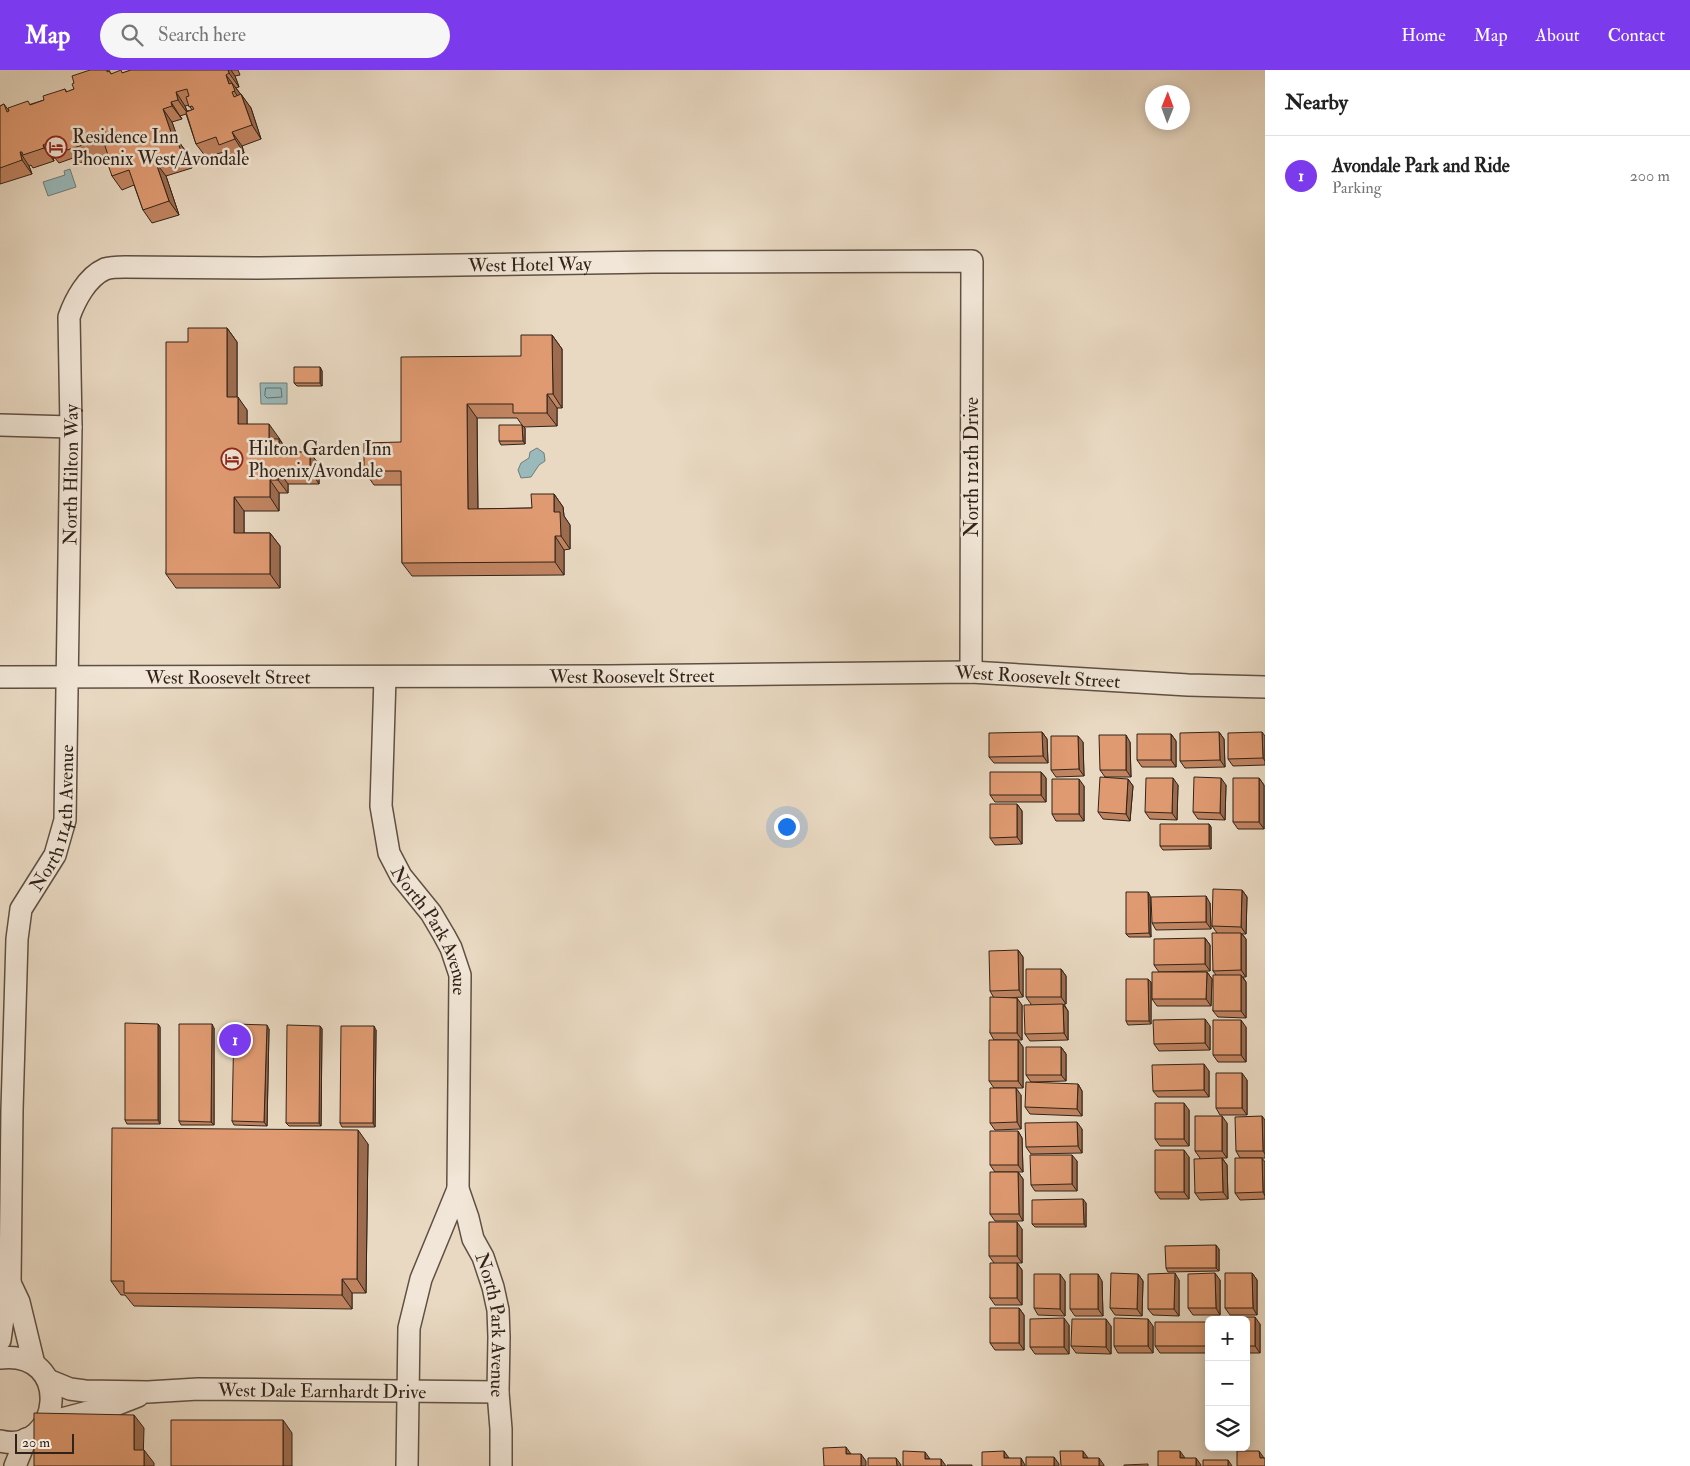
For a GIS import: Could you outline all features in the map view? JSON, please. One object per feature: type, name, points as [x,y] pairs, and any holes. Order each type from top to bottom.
[{"type":"street","name":"West Hotel Way","points":[[91,280],[105,269],[125,267],[260,268],[653,262],[972,261]]},
{"type":"street","name":"North 112th Drive","points":[[970,672],[972,261]]},
{"type":"street","name":"North Hilton Way","points":[[67,677],[71,427],[69,317],[75,301],[91,280]]},
{"type":"street","points":[[0,425],[71,427]]},
{"type":"street","name":"West Roosevelt Street","points":[[0,677],[385,677],[970,672],[1188,686],[1265,686]]},
{"type":"street","name":"North 114th Avenue","points":[[10,1283],[12,1110],[17,939],[21,909],[54,855],[65,820],[67,677]]},
{"type":"street","name":"North Park Avenue","points":[[385,677],[381,806],[388,846],[401,876],[431,912],[444,935],[460,975],[458,1189],[473,1239],[484,1257],[498,1310],[498,1392],[501,1466]]},
{"type":"street","name":"North Park Avenue","points":[[407,1466],[409,1328],[421,1279],[458,1189]]},
{"type":"street","points":[[0,1340],[10,1283]]},
{"type":"street","points":[[10,1283],[41,1372],[52,1394],[51,1409],[45,1423]]},
{"type":"street","name":"West Dale Earnhardt Drive","points":[[0,1358],[24,1359],[41,1372],[70,1389],[85,1391],[148,1392],[198,1389],[498,1392]]},
{"type":"street","name":"West Dale Earnhardt Drive","points":[[26,1439],[37,1432],[45,1423],[114,1405],[148,1392]]},
{"type":"street","points":[[0,1441],[15,1442],[26,1439]]},
{"type":"street","points":[[15,1466],[26,1439]]},
{"type":"water","points":[[70,169],[76,187],[48,196],[43,182],[65,175],[64,171]]},
{"type":"water","points":[[260,383],[287,383],[287,404],[261,404]]},
{"type":"water","points":[[537,448],[544,453],[545,461],[539,465],[531,477],[521,478],[518,470],[521,463],[529,458],[530,452]]},
{"type":"building","name":"Residence Inn Phoenix West/Avondale","points":[[90,70],[107,70],[111,74],[121,70],[122,73],[131,70],[228,70],[229,73],[226,75],[229,84],[232,83],[235,91],[232,92],[234,97],[241,94],[252,125],[232,132],[235,139],[219,145],[216,137],[196,144],[186,112],[194,109],[192,106],[189,107],[186,97],[189,96],[187,89],[176,92],[178,100],[171,102],[172,106],[163,109],[174,141],[177,140],[182,154],[156,163],[169,201],[143,210],[129,170],[112,176],[107,162],[110,161],[104,143],[109,141],[106,132],[100,135],[101,139],[67,150],[65,144],[49,149],[47,143],[43,145],[44,148],[23,155],[20,152],[22,160],[0,168],[0,106],[4,104],[7,112],[9,111],[8,108],[28,101],[30,105],[44,100],[43,96],[65,89],[66,92],[74,89],[72,76]]},
{"type":"building","name":"Hilton Garden Inn Phoenix/Avondale","points":[[188,328],[227,328],[227,397],[238,397],[238,424],[269,424],[269,439],[279,439],[279,452],[310,452],[310,470],[278,470],[278,480],[270,480],[270,497],[234,497],[234,533],[270,533],[270,574],[166,574],[166,342],[188,342]]},
{"type":"building","points":[[521,335],[552,335],[553,394],[547,394],[547,413],[513,413],[513,404],[467,404],[468,509],[532,508],[531,494],[554,494],[554,512],[560,512],[561,536],[555,536],[555,562],[402,563],[401,471],[364,471],[364,443],[401,442],[401,357],[521,356]]},
{"type":"building","points":[[294,367],[320,367],[320,383],[294,383]]},
{"type":"building","points":[[499,425],[522,425],[523,441],[499,441]]},
{"type":"building","points":[[1042,732],[1043,756],[989,757],[989,733]]},
{"type":"building","points":[[1219,732],[1220,760],[1180,761],[1180,733]]},
{"type":"building","points":[[1262,732],[1263,758],[1228,759],[1228,733]]},
{"type":"building","points":[[1137,734],[1171,734],[1171,760],[1137,760]]},
{"type":"building","points":[[1099,735],[1126,735],[1126,770],[1100,770]]},
{"type":"building","points":[[1051,736],[1078,736],[1079,769],[1051,770]]},
{"type":"building","points":[[990,772],[1041,772],[1041,795],[990,795]]},
{"type":"building","points":[[1100,777],[1128,779],[1126,814],[1098,812]]},
{"type":"building","points":[[1194,777],[1221,778],[1220,813],[1193,812]]},
{"type":"building","points":[[1146,778],[1173,778],[1172,813],[1145,812]]},
{"type":"building","points":[[1233,778],[1259,778],[1259,822],[1233,822]]},
{"type":"building","points":[[1052,779],[1079,779],[1079,814],[1052,814]]},
{"type":"building","points":[[990,804],[1017,804],[1017,837],[990,838]]},
{"type":"building","points":[[1160,824],[1209,824],[1209,846],[1160,846]]},
{"type":"building","points":[[1213,889],[1242,890],[1241,927],[1212,926]]},
{"type":"building","points":[[1126,892],[1148,892],[1149,933],[1126,934]]},
{"type":"building","points":[[1206,896],[1206,922],[1152,923],[1151,897]]},
{"type":"building","points":[[1212,933],[1241,933],[1241,970],[1213,971]]},
{"type":"building","points":[[1205,938],[1205,964],[1154,965],[1154,939]]},
{"type":"building","points":[[1018,950],[1019,990],[990,991],[989,951]]},
{"type":"building","points":[[1026,969],[1061,969],[1061,997],[1026,997]]},
{"type":"building","points":[[1152,972],[1207,972],[1206,999],[1152,999]]},
{"type":"building","points":[[1213,975],[1241,975],[1241,1011],[1213,1011]]},
{"type":"building","points":[[1126,979],[1148,979],[1149,1021],[1126,1021]]},
{"type":"building","points":[[990,997],[1017,998],[1017,1033],[990,1033]]},
{"type":"building","points":[[1063,1004],[1064,1033],[1025,1034],[1024,1005]]},
{"type":"building","points":[[1205,1019],[1205,1043],[1154,1044],[1153,1020]]},
{"type":"building","points":[[1213,1020],[1241,1020],[1241,1055],[1213,1055]]},
{"type":"building","points":[[125,1023],[158,1024],[158,1120],[125,1120]]},
{"type":"building","points":[[179,1024],[212,1024],[211,1122],[179,1121]]},
{"type":"building","points":[[234,1024],[267,1025],[264,1122],[232,1121]]},
{"type":"building","points":[[287,1025],[320,1026],[319,1123],[286,1123]]},
{"type":"building","points":[[341,1026],[374,1026],[373,1123],[340,1123]]},
{"type":"building","points":[[989,1040],[1018,1040],[1018,1081],[989,1081]]},
{"type":"building","points":[[1026,1047],[1061,1047],[1061,1075],[1026,1075]]},
{"type":"building","points":[[1204,1064],[1204,1090],[1153,1091],[1152,1065]]},
{"type":"building","points":[[1216,1073],[1242,1073],[1242,1108],[1216,1108]]},
{"type":"building","points":[[1026,1082],[1078,1084],[1077,1109],[1025,1107]]},
{"type":"building","points":[[990,1088],[1016,1088],[1017,1122],[990,1123]]},
{"type":"building","points":[[1155,1103],[1184,1103],[1184,1139],[1155,1139]]},
{"type":"building","points":[[1195,1116],[1222,1116],[1222,1151],[1195,1151]]},
{"type":"building","points":[[1262,1116],[1263,1151],[1236,1151],[1235,1117]]},
{"type":"building","points":[[1077,1122],[1078,1146],[1026,1147],[1025,1123]]},
{"type":"building","points":[[112,1128],[358,1130],[357,1279],[342,1279],[342,1295],[124,1293],[124,1281],[111,1281]]},
{"type":"building","points":[[990,1131],[1018,1131],[1018,1165],[990,1165]]},
{"type":"building","points":[[1155,1150],[1184,1150],[1184,1192],[1155,1192]]},
{"type":"building","points":[[1030,1155],[1072,1155],[1072,1184],[1031,1185]]},
{"type":"building","points":[[1222,1158],[1223,1192],[1195,1193],[1194,1159]]},
{"type":"building","points":[[1235,1158],[1262,1158],[1263,1192],[1235,1193]]},
{"type":"building","points":[[990,1172],[1018,1172],[1019,1214],[990,1214]]},
{"type":"building","points":[[1083,1199],[1084,1224],[1032,1224],[1032,1200]]},
{"type":"building","points":[[989,1222],[1017,1222],[1017,1256],[989,1256]]},
{"type":"building","points":[[1216,1245],[1216,1268],[1166,1268],[1165,1246]]},
{"type":"building","points":[[990,1263],[1017,1263],[1017,1298],[990,1298]]},
{"type":"building","points":[[1111,1273],[1138,1274],[1137,1309],[1110,1308]]},
{"type":"building","points":[[1175,1273],[1174,1309],[1148,1309],[1148,1274]]},
{"type":"building","points":[[1215,1273],[1216,1308],[1188,1308],[1188,1274]]},
{"type":"building","points":[[1225,1273],[1252,1273],[1253,1308],[1225,1308]]},
{"type":"building","points":[[1034,1274],[1060,1274],[1060,1309],[1034,1308]]},
{"type":"building","points":[[1070,1274],[1098,1274],[1098,1309],[1070,1309]]},
{"type":"building","points":[[990,1308],[1019,1308],[1019,1343],[990,1343]]},
{"type":"building","points":[[1250,1317],[1255,1317],[1255,1346],[1250,1346]]},
{"type":"building","points":[[1064,1318],[1064,1347],[1030,1347],[1030,1319]]},
{"type":"building","points":[[1114,1318],[1148,1319],[1148,1346],[1114,1346]]},
{"type":"building","points":[[1072,1319],[1106,1319],[1106,1347],[1071,1346]]},
{"type":"building","points":[[1155,1322],[1205,1322],[1205,1346],[1155,1346]]},
{"type":"building","points":[[34,1413],[134,1415],[134,1450],[144,1450],[144,1466],[34,1466]]},
{"type":"building","points":[[171,1420],[283,1420],[283,1466],[171,1466]]},
{"type":"building","points":[[846,1447],[846,1454],[861,1454],[861,1466],[824,1466],[823,1448]]},
{"type":"building","points":[[903,1451],[925,1452],[925,1459],[941,1459],[941,1466],[903,1466]]},
{"type":"building","points":[[1004,1451],[1004,1458],[1021,1458],[1021,1466],[982,1466],[982,1452]]},
{"type":"building","points":[[1060,1451],[1083,1451],[1083,1458],[1099,1458],[1099,1466],[1061,1466]]},
{"type":"building","points":[[1158,1451],[1180,1451],[1180,1458],[1196,1458],[1196,1466],[1158,1466]]},
{"type":"building","points":[[1237,1451],[1259,1451],[1260,1458],[1265,1458],[1265,1466],[1237,1466]]},
{"type":"building","points":[[1026,1457],[1054,1457],[1054,1466],[1026,1466]]},
{"type":"building","points":[[868,1458],[896,1458],[897,1466],[868,1466]]},
{"type":"building","points":[[1203,1460],[1228,1460],[1228,1466],[1203,1466]]},
{"type":"building","points":[[1148,1464],[1148,1466],[1124,1466],[1124,1465]]},
{"type":"building","points":[[972,1465],[972,1466],[947,1466]]},
{"type":"place","name":"Residence Inn Phoenix West/Avondale","points":[[56,147]]},
{"type":"place","name":"Hilton Garden Inn Phoenix/Avondale","points":[[232,459]]},
{"type":"place","name":"Avondale Park and Ride","points":[[235,1040]]}]
